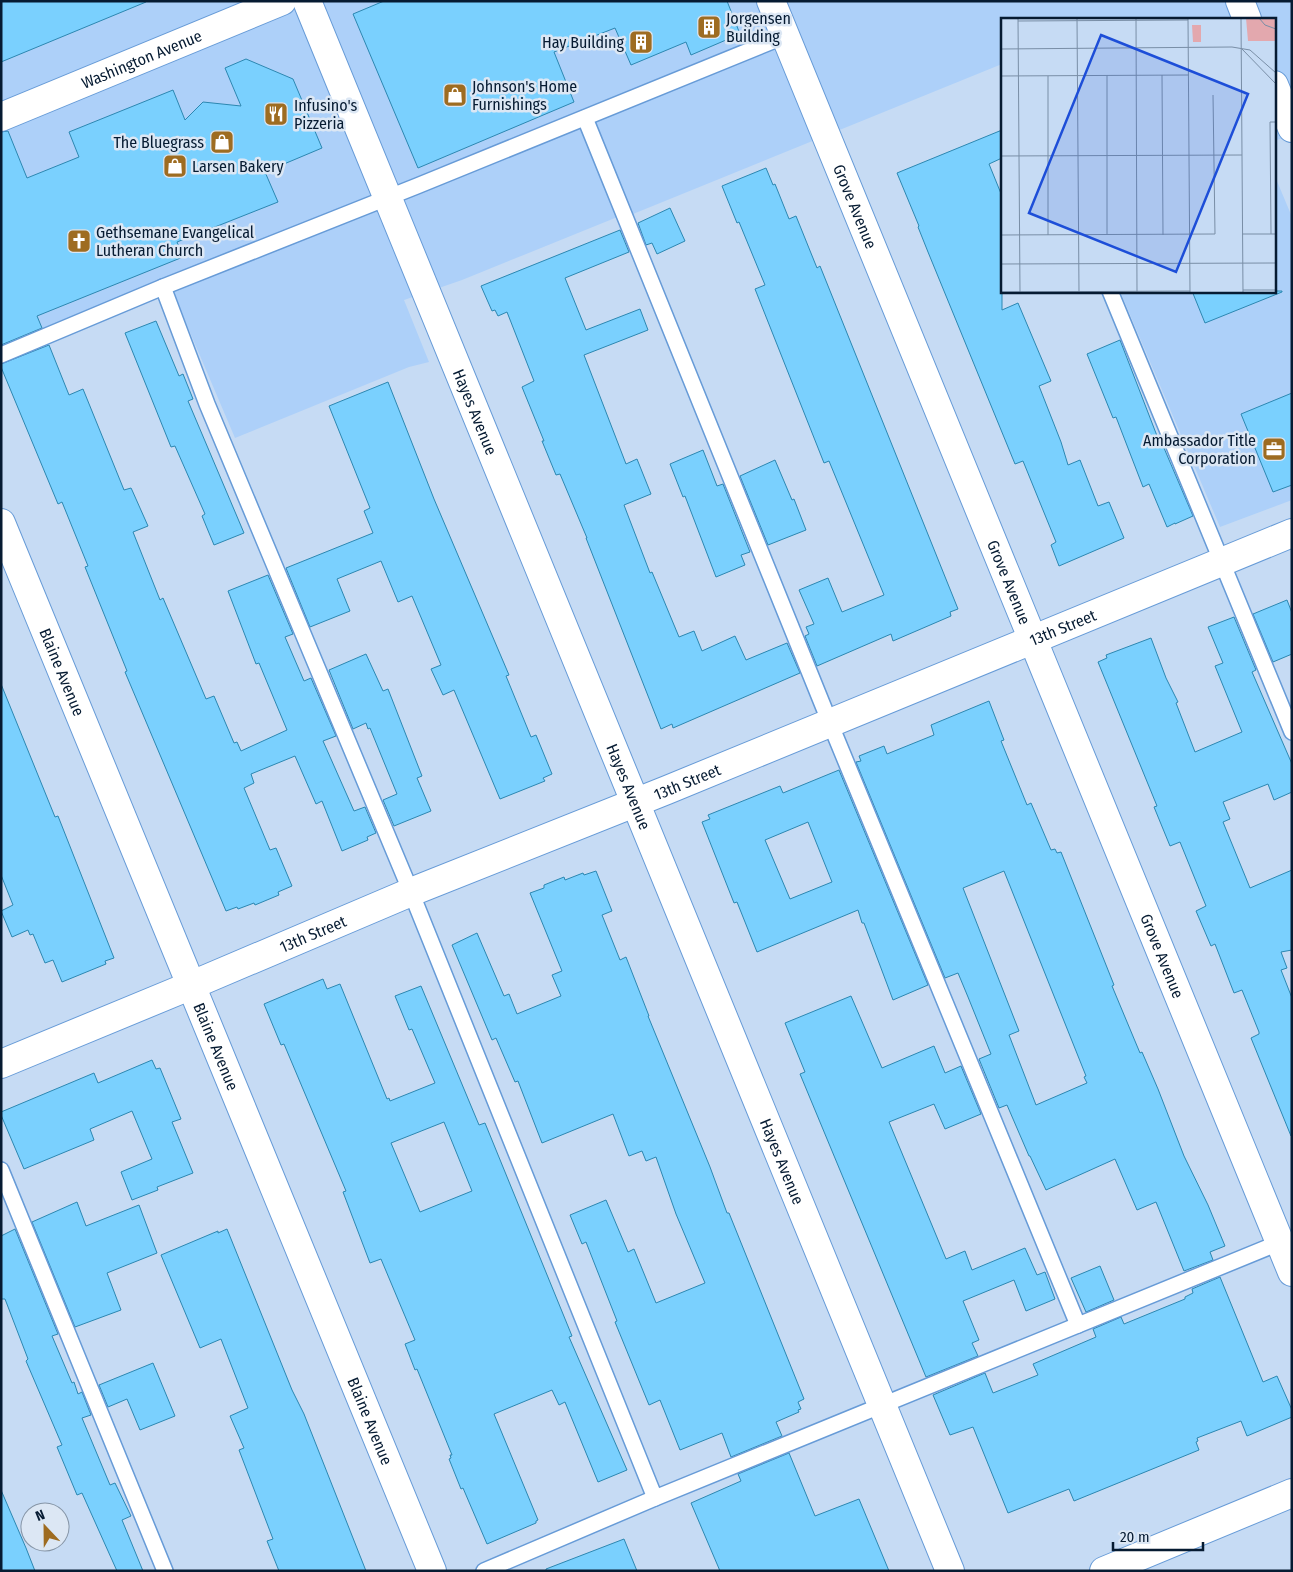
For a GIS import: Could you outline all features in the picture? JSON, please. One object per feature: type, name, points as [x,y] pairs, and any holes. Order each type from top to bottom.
[{"type":"street","name":"Washington Avenue","points":[[1,117],[282,1]]},
{"type":"street","name":"Hayes Avenue","points":[[307,1],[950,1571]]},
{"type":"street","name":"Grove Avenue","points":[[771,1],[1033,639],[1286,1240],[1292,1272]]},
{"type":"street","points":[[1240,1],[1247,18]]},
{"type":"street","points":[[1276,90],[1292,128]]},
{"type":"street","name":"Blaine Avenue","points":[[1,523],[432,1571]]},
{"type":"street","name":"13th Street","points":[[1,1064],[411,892],[635,803],[1292,533]]},
{"type":"street","points":[[1104,1571],[1292,1493]]},
{"type":"lane","points":[[1,355],[163,287],[785,36]]},
{"type":"lane","points":[[585,118],[830,723],[1078,1325]]},
{"type":"lane","points":[[163,287],[208,404],[411,892],[655,1498]]},
{"type":"lane","points":[[1110,292],[1292,732]]},
{"type":"lane","points":[[1,1170],[165,1571]]},
{"type":"lane","points":[[484,1571],[655,1498],[1286,1240]]},
{"type":"shaded area","points":[[1,1],[1292,1],[1292,135],[1276,140],[1276,18],[1001,18],[1001,64],[633,214],[615,218],[462,280],[404,300],[429,362],[409,367],[235,438],[172,290],[1,360]]},
{"type":"shaded area","points":[[1276,179],[1292,217],[1292,500],[1220,527],[1120,292],[1276,292]]},
{"type":"building","points":[[1,1],[146,1],[146,2],[1,62]]},
{"type":"building","points":[[384,1],[727,1],[740,34],[691,55],[686,42],[631,65],[615,28],[554,52],[574,102],[418,168],[353,14]]},
{"type":"building","points":[[246,59],[293,79],[322,148],[265,172],[278,202],[177,242],[183,257],[37,316],[42,328],[1,345],[1,132],[8,131],[27,178],[79,157],[69,132],[173,90],[185,120],[203,102],[241,106],[225,68]]},
{"type":"building","points":[[1001,130],[1001,158],[989,164],[1001,194],[1002,310],[1018,303],[1051,381],[1039,386],[1068,465],[1080,460],[1098,506],[1109,502],[1124,538],[1059,566],[1051,545],[1056,542],[1023,461],[1015,464],[897,173]]},
{"type":"building","points":[[766,168],[773,185],[775,184],[789,219],[796,216],[817,268],[820,266],[958,609],[950,612],[951,616],[893,641],[891,634],[817,666],[805,636],[809,634],[806,627],[814,624],[799,590],[828,578],[842,612],[884,595],[829,461],[824,463],[755,289],[765,285],[722,186]]},
{"type":"building","points":[[670,208],[685,241],[657,254],[652,243],[646,245],[638,223]]},
{"type":"building","points":[[620,230],[629,252],[565,278],[586,330],[640,309],[648,330],[584,355],[626,464],[637,459],[651,494],[624,505],[650,573],[652,572],[679,637],[694,631],[702,651],[735,636],[746,660],[787,643],[800,673],[673,728],[672,724],[661,729],[587,538],[560,474],[556,475],[542,441],[544,441],[522,387],[534,381],[507,312],[498,316],[495,310],[492,311],[481,286]]},
{"type":"building","points":[[1282,291],[1282,292],[1205,323],[1192,292]]},
{"type":"building","points":[[156,321],[179,376],[183,374],[193,399],[188,401],[244,533],[214,545],[202,516],[205,514],[175,446],[171,447],[125,333]]},
{"type":"building","points":[[1120,340],[1159,441],[1161,441],[1193,516],[1167,527],[1149,484],[1143,487],[1116,417],[1113,418],[1087,354]]},
{"type":"building","points":[[49,345],[69,395],[83,389],[124,490],[131,488],[132,490],[148,526],[133,532],[160,600],[163,598],[206,699],[214,696],[234,743],[237,742],[241,751],[287,730],[259,663],[256,664],[228,591],[268,575],[293,634],[285,637],[304,681],[311,678],[336,736],[323,741],[354,811],[365,807],[376,833],[367,837],[368,840],[342,851],[322,801],[316,804],[295,756],[251,774],[254,783],[244,788],[270,850],[276,848],[292,886],[278,892],[279,895],[255,905],[254,903],[226,911],[125,672],[127,671],[85,567],[88,566],[62,502],[58,504],[1,367],[1,364]]},
{"type":"building","points":[[388,382],[434,499],[509,675],[506,676],[531,737],[536,735],[552,774],[543,778],[545,781],[500,799],[454,690],[443,695],[431,669],[441,665],[412,596],[398,602],[381,561],[337,579],[350,611],[310,627],[286,568],[373,533],[364,511],[370,508],[329,406]]},
{"type":"building","name":"Ambassador Title Corporation","points":[[1292,393],[1292,485],[1273,492],[1241,414]]},
{"type":"building","points":[[703,450],[717,486],[723,484],[750,552],[741,555],[745,565],[716,577],[685,496],[683,497],[670,464]]},
{"type":"building","points":[[775,460],[792,500],[794,499],[806,530],[768,545],[740,476]]},
{"type":"building","points":[[1287,600],[1292,613],[1292,654],[1273,662],[1253,614]]},
{"type":"building","points":[[1234,617],[1256,670],[1252,672],[1292,764],[1292,792],[1274,800],[1268,784],[1223,802],[1230,819],[1223,822],[1250,888],[1292,870],[1292,950],[1281,952],[1287,968],[1281,970],[1292,998],[1291,1136],[1251,1038],[1259,1034],[1259,1032],[1242,990],[1234,993],[1215,944],[1211,946],[1196,911],[1206,906],[1180,842],[1170,846],[1154,807],[1157,806],[1098,662],[1107,658],[1106,655],[1151,638],[1166,678],[1178,702],[1176,703],[1195,752],[1242,732],[1215,666],[1223,663],[1208,627]]},
{"type":"building","points":[[366,654],[383,691],[388,689],[422,776],[417,778],[431,811],[394,826],[383,800],[397,794],[370,728],[368,729],[366,723],[353,729],[329,670]]},
{"type":"building","points":[[1,684],[55,817],[58,816],[114,958],[105,961],[106,964],[62,982],[53,960],[45,963],[33,934],[30,935],[28,930],[12,937],[1,911],[13,905],[1,875]]},
{"type":"building","points":[[989,701],[1004,740],[1001,741],[1027,805],[1031,803],[1051,850],[1055,849],[1057,853],[1061,852],[1114,985],[1112,986],[1140,1053],[1142,1052],[1158,1089],[1184,1156],[1208,1205],[1225,1246],[1210,1252],[1213,1260],[1184,1271],[1156,1202],[1137,1210],[1115,1159],[1046,1190],[1007,1105],[999,1108],[979,1059],[991,1054],[968,997],[958,973],[945,978],[856,762],[861,761],[859,756],[884,746],[887,754],[934,735],[931,725]],"holes":[[[1004,871],[1086,1076],[1084,1077],[1087,1083],[1036,1105],[1009,1035],[1019,1031],[963,888]]]},
{"type":"building","points":[[839,770],[928,985],[893,1000],[858,910],[757,952],[737,902],[734,903],[702,822],[710,819],[708,815],[780,786],[783,793]],"holes":[[[808,822],[832,882],[790,899],[765,840]]]},
{"type":"building","points":[[596,871],[612,911],[602,915],[620,960],[626,957],[727,1213],[729,1213],[804,1399],[798,1402],[801,1409],[798,1410],[799,1412],[776,1422],[782,1436],[731,1457],[722,1433],[680,1450],[660,1400],[649,1405],[615,1322],[617,1321],[586,1242],[582,1244],[570,1215],[606,1200],[628,1252],[634,1249],[656,1303],[705,1283],[676,1214],[656,1157],[646,1161],[642,1151],[629,1156],[613,1114],[542,1143],[518,1081],[515,1082],[496,1038],[492,1040],[452,945],[477,933],[504,996],[509,994],[517,1014],[561,996],[552,975],[562,971],[530,893],[564,877],[565,880],[583,873],[584,875]]},
{"type":"building","points":[[323,979],[327,989],[340,984],[387,1099],[389,1098],[390,1101],[435,1083],[412,1029],[409,1030],[395,996],[421,986],[479,1125],[485,1123],[572,1336],[569,1337],[627,1470],[598,1482],[565,1402],[559,1405],[552,1390],[494,1414],[538,1520],[536,1523],[487,1544],[463,1488],[461,1489],[449,1459],[451,1458],[450,1455],[452,1455],[405,1344],[415,1340],[381,1259],[370,1263],[343,1192],[346,1191],[284,1044],[281,1045],[264,1004]],"holes":[[[444,1122],[472,1191],[420,1212],[391,1143]]]},
{"type":"building","points":[[851,996],[882,1068],[934,1046],[945,1073],[961,1066],[981,1114],[945,1129],[934,1104],[889,1122],[946,1259],[965,1251],[972,1270],[1025,1248],[1037,1275],[1045,1272],[1055,1299],[1026,1311],[1014,1280],[963,1301],[979,1340],[972,1343],[978,1356],[926,1377],[800,1074],[805,1072],[785,1023]]},
{"type":"building","points":[[152,1060],[156,1069],[160,1068],[181,1119],[172,1122],[193,1173],[157,1187],[158,1190],[132,1200],[121,1172],[152,1159],[132,1111],[90,1129],[94,1140],[24,1169],[1,1112],[94,1073],[98,1083]]},
{"type":"building","points":[[77,1202],[86,1226],[139,1205],[157,1253],[107,1273],[121,1310],[75,1327],[32,1222]]},
{"type":"building","points":[[15,1229],[58,1334],[52,1336],[72,1383],[74,1382],[78,1394],[82,1392],[91,1415],[82,1418],[110,1485],[115,1483],[131,1516],[122,1520],[143,1571],[117,1571],[82,1493],[77,1495],[57,1447],[62,1445],[26,1361],[28,1359],[5,1299],[1,1299],[1,1236]]},
{"type":"building","points":[[227,1229],[292,1390],[304,1414],[366,1571],[279,1571],[267,1541],[273,1539],[239,1450],[244,1448],[230,1416],[248,1408],[221,1339],[200,1348],[161,1255]]},
{"type":"building","points":[[1100,1266],[1114,1300],[1086,1312],[1071,1278]]},
{"type":"building","points":[[1220,1277],[1263,1382],[1277,1376],[1292,1410],[1292,1417],[1247,1436],[1241,1421],[1197,1438],[1198,1441],[1196,1442],[1199,1450],[1074,1501],[1069,1489],[1008,1513],[973,1427],[950,1435],[933,1395],[985,1373],[993,1393],[1038,1375],[1033,1364],[1096,1337],[1093,1329],[1121,1317],[1124,1324],[1185,1299],[1185,1297],[1193,1293],[1192,1289]]},
{"type":"building","points":[[153,1363],[175,1416],[140,1430],[127,1399],[108,1407],[99,1385]]},
{"type":"building","points":[[789,1453],[815,1516],[859,1499],[889,1571],[720,1571],[691,1503],[741,1481],[738,1474]]},
{"type":"building","points":[[1,1490],[20,1534],[20,1552],[28,1552],[35,1571],[1,1571]]},
{"type":"building","points":[[624,1539],[637,1571],[546,1571],[546,1569]]},
{"type":"place","name":"Jorgensen Building","points":[[709,27]]},
{"type":"place","name":"Hay Building","points":[[641,42]]},
{"type":"place","name":"Johnson's Home Furnishings","points":[[455,95]]},
{"type":"place","name":"Infusino's Pizzeria","points":[[276,114]]},
{"type":"place","name":"The Bluegrass","points":[[222,142]]},
{"type":"place","name":"Larsen Bakery","points":[[175,166]]},
{"type":"place","name":"Gethsemane Evangelical Lutheran Church","points":[[79,241]]},
{"type":"place","name":"Ambassador Title Corporation","points":[[1274,449]]}]
